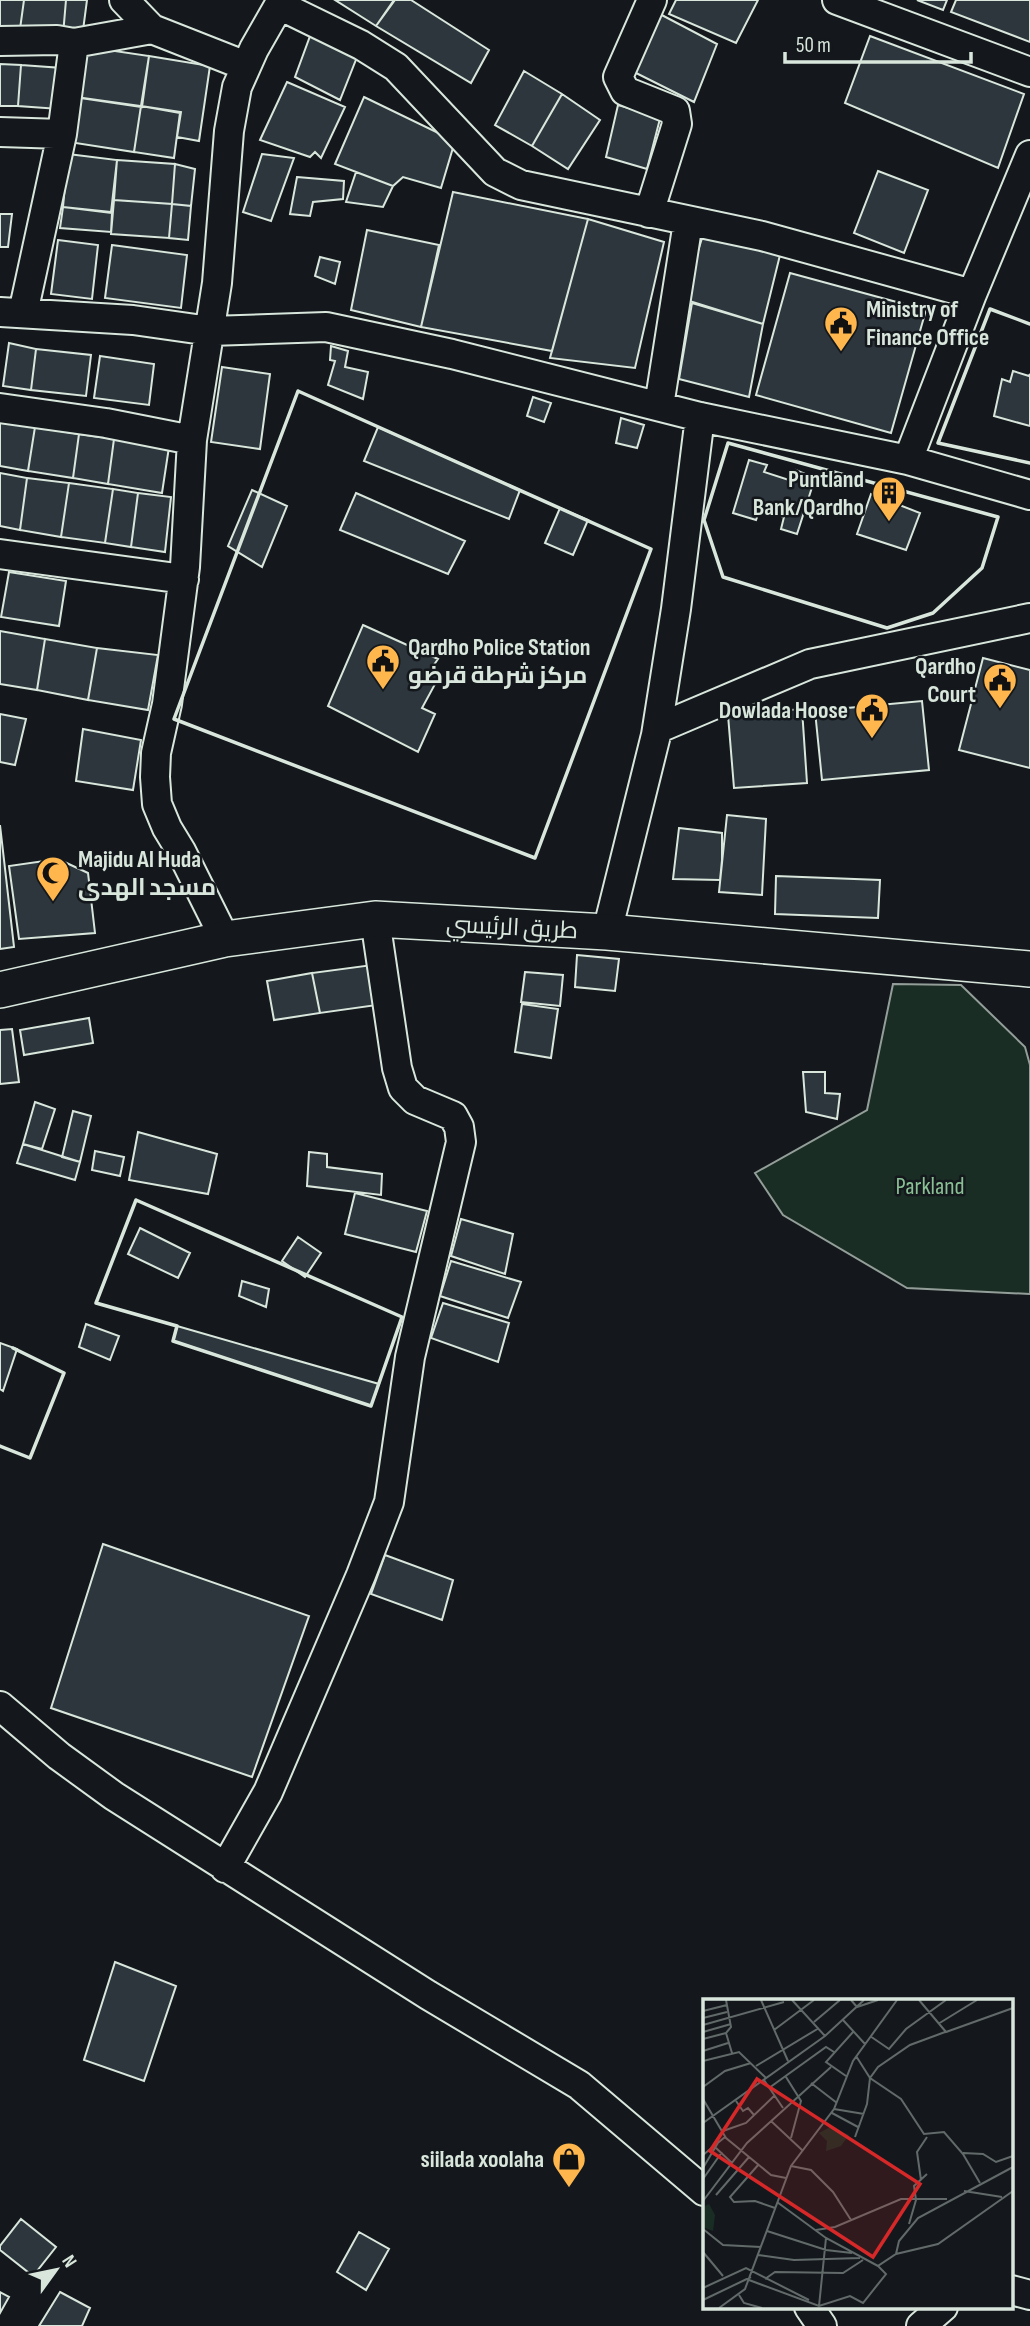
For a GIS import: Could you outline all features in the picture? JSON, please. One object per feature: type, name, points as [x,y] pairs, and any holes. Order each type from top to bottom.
[{"type":"main road","name":"طريق الرئيسي","points":[[0,990],[225,939],[375,919],[607,932],[1030,969]]},
{"type":"street","points":[[124,0],[152,29],[246,66]]},
{"type":"street","points":[[649,213],[677,124],[675,111],[625,91],[618,77],[652,0]]},
{"type":"street","points":[[837,0],[1030,72]]},
{"type":"street","points":[[225,939],[157,804],[156,753],[167,704],[184,579],[192,440],[217,283],[229,131],[237,87],[280,3],[361,44],[396,67],[495,172],[521,185],[762,236],[972,294]]},
{"type":"street","points":[[0,41],[57,40],[74,43],[152,29]]},
{"type":"street","points":[[74,43],[62,134],[11,312],[133,320],[209,331],[326,327],[452,354],[701,416],[908,460],[1030,495]]},
{"type":"street","points":[[0,132],[62,134]]},
{"type":"street","points":[[908,460],[972,294],[1023,191],[1030,155]]},
{"type":"street","points":[[659,406],[688,222]]},
{"type":"street","points":[[0,408],[106,423],[192,440]]},
{"type":"street","points":[[607,932],[656,736],[676,609],[701,416]]},
{"type":"street","points":[[0,554],[184,579]]},
{"type":"street","points":[[656,736],[659,728],[810,664],[1030,618]]},
{"type":"street","points":[[225,1868],[268,1792],[362,1575],[390,1502],[410,1357],[461,1142],[459,1127],[453,1116],[415,1100],[403,1088],[397,1068],[375,919]]},
{"type":"street","points":[[0,1706],[92,1780],[225,1868],[428,1995],[579,2085],[703,2189]]},
{"type":"street","points":[[1012,2290],[1030,2295]]},
{"type":"street","points":[[810,2308],[822,2326]]},
{"type":"street","points":[[921,2326],[942,2308]]},
{"type":"green space","name":"Parkland","points":[[893,984],[961,985],[1025,1047],[1030,1065],[1030,1294],[907,1288],[783,1215],[755,1173],[867,1110]]},
{"type":"building","points":[[0,0],[24,0],[20,29],[0,26]]},
{"type":"building","points":[[24,0],[66,0],[63,35],[20,29]]},
{"type":"building","points":[[66,0],[87,0],[82,38],[63,35]]},
{"type":"building","points":[[335,0],[394,0],[376,26]]},
{"type":"building","points":[[395,0],[411,0],[489,50],[471,83],[376,26]]},
{"type":"building","points":[[676,0],[758,0],[736,43],[669,14]]},
{"type":"building","points":[[917,0],[947,0],[943,10]]},
{"type":"building","points":[[956,0],[1030,0],[1030,42],[951,12]]},
{"type":"building","points":[[656,12],[717,44],[694,102],[630,70]]},
{"type":"building","points":[[313,28],[359,52],[340,100],[295,77]]},
{"type":"building","points":[[870,36],[1024,94],[998,168],[845,103]]},
{"type":"building","points":[[81,46],[149,56],[142,107],[73,97]]},
{"type":"building","points":[[149,56],[210,66],[199,141],[177,137],[181,112],[141,106]]},
{"type":"building","points":[[0,64],[21,65],[18,106],[0,106]]},
{"type":"building","points":[[21,65],[62,68],[59,109],[18,106]]},
{"type":"building","points":[[524,71],[562,94],[532,146],[495,125]]},
{"type":"building","points":[[287,82],[345,107],[321,158],[315,152],[310,157],[260,140]]},
{"type":"building","points":[[562,94],[600,120],[568,169],[532,146]]},
{"type":"building","points":[[76,97],[141,106],[134,152],[69,142]]},
{"type":"building","points":[[364,97],[455,141],[441,188],[403,177],[393,186],[335,164]]},
{"type":"building","points":[[618,105],[639,111],[662,111],[647,169],[606,157]]},
{"type":"building","points":[[141,106],[180,113],[174,158],[134,152]]},
{"type":"building","points":[[68,154],[117,160],[111,212],[63,207]]},
{"type":"building","points":[[262,154],[294,158],[271,221],[243,212]]},
{"type":"building","points":[[117,160],[175,164],[172,204],[114,200]]},
{"type":"building","points":[[175,164],[195,169],[191,206],[172,204]]},
{"type":"building","points":[[878,171],[928,190],[904,253],[854,233]]},
{"type":"building","points":[[356,172],[393,186],[383,207],[346,202]]},
{"type":"building","points":[[297,177],[344,181],[343,199],[313,202],[310,216],[290,214]]},
{"type":"building","points":[[453,192],[588,219],[552,351],[421,327]]},
{"type":"building","points":[[114,200],[172,204],[169,238],[111,234]]},
{"type":"building","points":[[172,204],[191,206],[188,240],[169,238]]},
{"type":"building","points":[[63,207],[112,213],[111,232],[60,228]]},
{"type":"building","points":[[0,214],[12,214],[8,247],[0,247]]},
{"type":"building","points":[[588,219],[664,242],[635,368],[550,358]]},
{"type":"building","points":[[367,230],[439,245],[421,327],[351,310]]},
{"type":"building","points":[[703,235],[781,251],[763,324],[683,299]]},
{"type":"building","points":[[58,240],[98,245],[92,299],[51,294]]},
{"type":"building","points":[[112,245],[187,255],[181,308],[105,298]]},
{"type":"building","points":[[320,257],[340,262],[335,284],[315,276]]},
{"type":"building","name":"Ministry of Finance Office","points":[[790,273],[926,310],[891,433],[756,395]]},
{"type":"building","points":[[692,303],[763,324],[749,397],[679,379]]},
{"type":"building","points":[[9,343],[36,349],[31,390],[3,386]]},
{"type":"building","points":[[331,346],[348,351],[345,367],[368,372],[363,399],[328,385],[335,361],[330,360]]},
{"type":"building","points":[[36,349],[91,355],[86,396],[31,390]]},
{"type":"building","points":[[100,356],[154,364],[149,405],[94,398]]},
{"type":"building","points":[[222,367],[270,374],[260,449],[211,442]]},
{"type":"building","points":[[1013,371],[1029,376],[1030,374],[1030,426],[994,416],[1002,379],[1010,382]]},
{"type":"building","points":[[533,397],[551,403],[544,422],[527,416]]},
{"type":"building","points":[[621,418],[644,425],[637,448],[616,443]]},
{"type":"building","points":[[0,420],[35,427],[28,471],[0,466]]},
{"type":"building","points":[[35,427],[79,434],[73,478],[28,471]]},
{"type":"building","points":[[378,427],[520,490],[509,519],[364,461]]},
{"type":"building","points":[[79,434],[114,439],[108,484],[73,478]]},
{"type":"building","points":[[114,439],[169,447],[162,493],[108,484]]},
{"type":"building","name":"Puntland Bank/Qardho","points":[[749,460],[767,465],[764,472],[792,481],[796,470],[815,478],[797,534],[781,529],[784,517],[760,509],[756,520],[733,513]]},
{"type":"building","points":[[0,473],[27,478],[20,530],[0,526]]},
{"type":"building","points":[[27,478],[69,483],[61,537],[20,530]]},
{"type":"building","points":[[69,483],[113,489],[105,543],[61,537]]},
{"type":"building","points":[[113,489],[138,493],[131,547],[105,543]]},
{"type":"building","points":[[252,490],[287,506],[262,567],[228,546]]},
{"type":"building","points":[[138,493],[171,497],[165,552],[131,547]]},
{"type":"building","points":[[356,493],[465,541],[448,574],[340,530]]},
{"type":"building","name":"Puntland Bank/Qardho","points":[[871,494],[920,513],[906,550],[857,534]]},
{"type":"building","points":[[560,508],[588,520],[573,555],[545,543]]},
{"type":"building","points":[[9,572],[66,581],[59,626],[1,617]]},
{"type":"building","name":"Qardho Police Station مركز شرطة قرضو","points":[[363,625],[438,659],[429,672],[440,675],[422,708],[435,714],[418,752],[328,706]]},
{"type":"building","points":[[0,631],[45,639],[37,690],[0,684]]},
{"type":"building","points":[[45,639],[97,648],[88,700],[37,690]]},
{"type":"building","points":[[97,648],[158,655],[148,710],[88,700]]},
{"type":"building","name":"Qardho Court","points":[[983,658],[1030,670],[1030,768],[959,750]]},
{"type":"building","name":"Dowlada Hoose","points":[[922,701],[929,770],[822,780],[815,711]]},
{"type":"building","points":[[802,709],[807,783],[734,788],[728,715]]},
{"type":"building","points":[[0,714],[26,719],[15,765],[0,762]]},
{"type":"building","points":[[83,729],[141,740],[133,790],[76,781]]},
{"type":"building","points":[[727,815],[766,819],[762,895],[719,892]]},
{"type":"building","points":[[0,825],[14,947],[0,949]]},
{"type":"building","points":[[679,828],[722,833],[720,880],[673,879]]},
{"type":"building","name":"Majidu Al Huda مسجد الهدى","points":[[58,859],[88,873],[95,933],[19,939],[9,866]]},
{"type":"building","points":[[776,876],[880,880],[878,918],[775,914]]},
{"type":"building","points":[[577,955],[619,959],[615,991],[575,987]]},
{"type":"building","points":[[372,965],[377,1005],[320,1013],[312,973]]},
{"type":"building","points":[[525,972],[563,975],[560,1006],[521,1002]]},
{"type":"building","points":[[312,973],[320,1013],[274,1020],[267,981]]},
{"type":"building","points":[[522,1004],[558,1009],[551,1058],[515,1052]]},
{"type":"building","points":[[89,1018],[93,1043],[24,1055],[20,1030]]},
{"type":"building","points":[[12,1029],[19,1082],[0,1084],[0,1030]]},
{"type":"building","points":[[803,1072],[825,1072],[825,1093],[840,1094],[837,1119],[806,1112]]},
{"type":"building","points":[[35,1102],[55,1109],[42,1149],[23,1144]]},
{"type":"building","points":[[73,1111],[91,1116],[80,1162],[62,1157]]},
{"type":"building","points":[[138,1132],[217,1154],[208,1194],[129,1180]]},
{"type":"building","points":[[23,1144],[80,1162],[75,1180],[17,1163]]},
{"type":"building","points":[[95,1151],[124,1157],[120,1176],[92,1170]]},
{"type":"building","points":[[309,1152],[327,1154],[327,1167],[382,1174],[381,1195],[307,1186]]},
{"type":"building","points":[[355,1193],[427,1211],[416,1252],[345,1234]]},
{"type":"building","points":[[461,1219],[513,1234],[505,1274],[451,1256]]},
{"type":"building","points":[[140,1228],[190,1253],[178,1278],[128,1254]]},
{"type":"building","points":[[298,1237],[321,1253],[305,1277],[282,1261]]},
{"type":"building","points":[[451,1261],[521,1282],[508,1318],[440,1296]]},
{"type":"building","points":[[242,1281],[269,1289],[266,1307],[239,1296]]},
{"type":"building","points":[[443,1303],[509,1323],[498,1362],[431,1338]]},
{"type":"building","points":[[86,1324],[119,1336],[110,1360],[79,1347]]},
{"type":"building","points":[[177,1326],[379,1384],[371,1406],[173,1341]]},
{"type":"building","points":[[0,1343],[17,1349],[3,1391],[0,1389]]},
{"type":"building","points":[[103,1544],[309,1616],[252,1777],[51,1708]]},
{"type":"building","points":[[385,1555],[453,1580],[442,1620],[371,1594]]},
{"type":"building","points":[[115,1962],[176,1986],[144,2081],[84,2060]]},
{"type":"building","points":[[21,2219],[56,2247],[33,2276],[0,2250],[0,2246]]},
{"type":"building","points":[[359,2232],[389,2249],[366,2290],[337,2272]]},
{"type":"building","points":[[0,2292],[9,2297],[0,2313]]},
{"type":"building","points":[[60,2292],[90,2308],[82,2326],[39,2326]]},
{"type":"wall","points":[[1030,324],[990,309],[938,443],[1030,463]]},
{"type":"wall","points":[[298,391],[651,549],[535,858],[174,719],[298,391]]},
{"type":"wall","points":[[728,443],[998,517],[982,568],[933,613],[887,628],[723,577],[704,520],[728,443]]},
{"type":"wall","points":[[136,1200],[402,1317],[371,1406],[173,1341],[177,1326],[96,1303],[136,1200]]},
{"type":"wall","points":[[0,1446],[30,1458],[64,1373],[13,1348]]},
{"type":"place","name":"Ministry of Finance Office","points":[[841,353]]},
{"type":"place","name":"Puntland Bank/Qardho","points":[[889,523]]},
{"type":"place","name":"Qardho Police Station مركز شرطة قرضو","points":[[383,691]]},
{"type":"place","name":"Qardho Court","points":[[1000,710]]},
{"type":"place","name":"Dowlada Hoose","points":[[872,740]]},
{"type":"place","name":"Majidu Al Huda مسجد الهدى","points":[[53,903]]},
{"type":"place","name":"siilada xoolaha","points":[[569,2189]]}]
